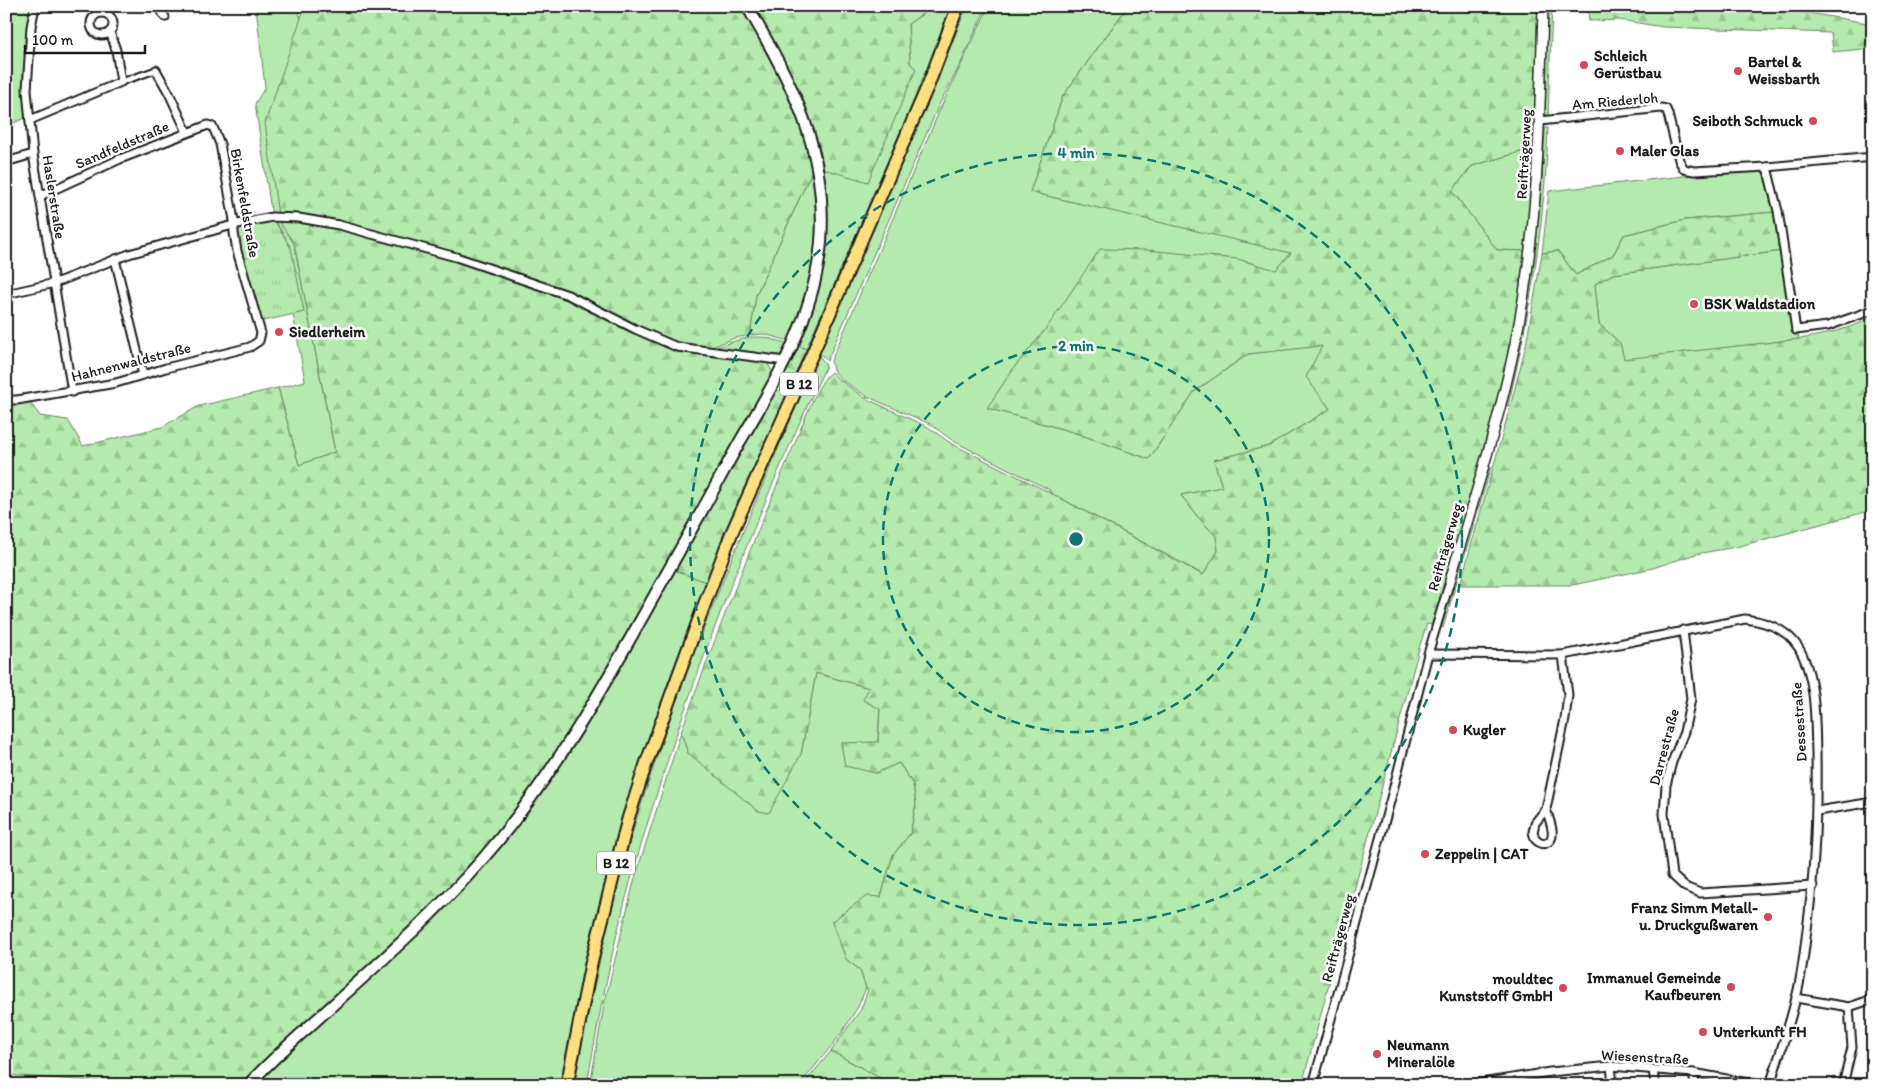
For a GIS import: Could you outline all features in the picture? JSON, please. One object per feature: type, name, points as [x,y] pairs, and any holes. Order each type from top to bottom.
[{"type":"highway","name":"B 12","points":[[567,1085],[591,964],[628,819],[646,764],[732,532],[814,350],[929,83],[958,6]]},
{"type":"main road","points":[[248,1085],[454,891],[524,810],[585,717],[761,408],[795,342],[816,276],[821,242],[820,187],[805,118],[789,81],[747,6]]},
{"type":"street","name":"Haslerstraße","points":[[35,6],[31,27],[27,90],[33,154],[72,392]]},
{"type":"street","points":[[158,6],[165,17]]},
{"type":"street","name":"Reifträgerweg","points":[[1313,1085],[1392,798],[1428,654],[1500,406],[1515,344],[1534,221],[1540,121],[1543,6]]},
{"type":"street","points":[[110,32],[116,50],[121,82]]},
{"type":"street","points":[[30,120],[121,82],[156,70],[187,132]]},
{"type":"street","name":"Am Riederloh","points":[[1540,121],[1666,109],[1679,160],[1684,169],[1694,171],[1873,158]]},
{"type":"street","name":"Birkenfeldstraße","points":[[187,132],[208,125],[213,127],[220,144],[234,220],[237,252],[261,333],[259,341]]},
{"type":"street","name":"Sandfeldstraße","points":[[40,196],[120,159],[187,132]]},
{"type":"street","points":[[6,162],[33,154]]},
{"type":"street","points":[[1767,167],[1778,211],[1796,330],[1828,326],[1873,310]]},
{"type":"street","points":[[6,294],[55,283],[115,259],[233,225],[272,217],[299,218],[347,227],[456,257],[568,296],[677,347],[785,361]]},
{"type":"street","points":[[115,259],[143,374]]},
{"type":"street","name":"Hahnenwaldstraße","points":[[6,400],[72,392],[116,383],[143,374],[250,347],[259,341]]},
{"type":"street","name":"Dessestraße","points":[[1428,654],[1563,655],[1745,619],[1774,625],[1789,637],[1802,654],[1811,678],[1815,729],[1817,811],[1813,886],[1796,998],[1770,1085]]},
{"type":"street","name":"Darrestraße","points":[[1683,630],[1691,699],[1684,732],[1668,777],[1664,814],[1672,875],[1684,887],[1700,893],[1813,886]]},
{"type":"street","points":[[1546,808],[1565,720],[1568,695],[1563,655]]},
{"type":"street","points":[[1817,811],[1873,802]]},
{"type":"street","points":[[1796,998],[1848,1006],[1873,999]]},
{"type":"street","points":[[1843,1085],[1852,1048],[1848,1006]]},
{"type":"street","points":[[1611,1066],[1613,1085]]},
{"type":"street","name":"Wiesenstraße","points":[[1469,1085],[1550,1072],[1611,1066],[1693,1073],[1760,1085]]},
{"type":"street","points":[[1653,1070],[1655,1085]]},
{"type":"street","points":[[1693,1073],[1695,1085]]},
{"type":"green space","points":[[6,6],[33,6],[28,117],[6,126]]},
{"type":"green space","points":[[302,6],[299,15],[301,16],[279,222],[294,243],[335,452],[299,465],[278,388],[305,381],[293,314],[303,312],[285,236],[272,217],[255,104],[265,87],[256,7]]},
{"type":"green space","points":[[305,6],[934,6],[908,24],[910,63],[916,69],[868,182],[814,166],[756,295],[750,335],[735,338],[707,349],[767,362],[774,374],[551,767],[476,862],[375,962],[243,1085],[110,1085],[104,1082],[6,1075],[6,538],[11,537],[13,531],[11,523],[6,521],[8,510],[6,505],[6,401],[29,401],[40,416],[68,420],[83,446],[162,427],[199,406],[278,388],[299,465],[335,452],[294,243],[279,222],[265,123]]},
{"type":"green space","points":[[934,6],[951,6],[923,80],[806,349],[799,346],[820,277],[822,168],[910,63],[908,24]]},
{"type":"green space","points":[[967,6],[987,6],[940,103],[827,361],[819,354]]},
{"type":"green space","points":[[989,6],[1128,6],[1063,96],[1030,192],[1291,252],[1276,271],[1237,259],[1046,329],[1013,369],[988,408],[1073,432],[1149,459],[1194,392],[1248,354],[1322,345],[1330,409],[1269,446],[1214,460],[1222,487],[1181,495],[1216,536],[1218,551],[1204,575],[1049,492],[1050,490],[953,441],[930,424],[866,396],[842,380],[833,370],[831,361],[942,105]]},
{"type":"green space","points":[[1128,6],[1538,6],[1534,148],[1472,166],[1452,191],[1497,250],[1527,251],[1511,345],[1485,451],[1454,556],[1433,625],[1427,624],[1420,645],[1302,1085],[893,1085],[831,1051],[861,1009],[868,989],[860,970],[846,959],[832,921],[867,896],[881,897],[893,855],[910,834],[916,804],[913,784],[899,763],[876,773],[845,766],[841,743],[878,742],[880,709],[863,700],[869,688],[816,673],[801,754],[769,813],[758,811],[688,753],[681,732],[749,552],[815,394],[831,372],[865,398],[928,427],[952,444],[1049,492],[1203,575],[1218,551],[1216,536],[1181,495],[1222,487],[1214,460],[1269,446],[1330,409],[1306,377],[1322,346],[1248,354],[1194,392],[1149,459],[1073,432],[987,408],[1013,369],[1046,329],[1100,249],[1147,250],[1237,259],[1276,270],[1291,253],[1030,192],[1063,96]]},
{"type":"green space","points":[[1548,6],[1552,6],[1548,117],[1545,117]]},
{"type":"green space","points":[[1588,6],[1803,6],[1803,12],[1873,24],[1873,48],[1833,52],[1831,33],[1663,27],[1619,20],[1589,21]]},
{"type":"green space","points":[[1545,128],[1548,128],[1540,233],[1530,302],[1508,406],[1505,405],[1532,267],[1540,199]]},
{"type":"green space","points":[[1534,148],[1527,251],[1497,250],[1452,191],[1472,166]]},
{"type":"green space","points":[[814,166],[818,220],[817,248],[809,292],[792,342],[764,334],[750,335],[756,295]]},
{"type":"green space","points":[[1765,170],[1775,212],[1685,220],[1624,235],[1613,255],[1576,275],[1558,251],[1542,253],[1549,191],[1693,175]]},
{"type":"green space","points":[[1775,212],[1782,251],[1613,274],[1595,284],[1599,324],[1620,343],[1624,359],[1799,339],[1846,328],[1873,317],[1873,510],[1736,547],[1696,554],[1653,568],[1573,585],[1460,585],[1526,345],[1542,253],[1558,251],[1576,275],[1613,255],[1624,235],[1685,220]]},
{"type":"green space","points":[[272,217],[291,248],[304,312],[258,322],[233,225]]},
{"type":"green space","name":"BSK Waldstadion","points":[[1782,251],[1799,339],[1624,360],[1620,343],[1599,324],[1595,284],[1613,274]]},
{"type":"green space","points":[[750,337],[764,337],[790,344],[784,355],[760,355],[714,348]]},
{"type":"green space","points":[[799,346],[806,349],[706,582],[674,570],[790,364]]},
{"type":"green space","points":[[818,356],[826,366],[797,428],[743,555],[694,683],[672,748],[624,905],[606,982],[587,1085],[573,1085],[617,886],[655,762],[721,586]]},
{"type":"green space","points":[[1488,466],[1491,467],[1443,628],[1441,627]]},
{"type":"green space","points":[[674,570],[706,582],[669,680],[623,817],[585,963],[561,1085],[253,1085],[526,813],[555,771]]},
{"type":"green space","points":[[816,673],[870,688],[880,709],[876,773],[899,763],[913,784],[916,804],[910,834],[893,855],[881,897],[832,921],[846,959],[860,970],[866,988],[858,1007],[841,1034],[800,1085],[590,1085],[604,1005],[634,881],[681,732],[688,753],[801,754]]},
{"type":"green space","points":[[831,1051],[893,1085],[803,1085]]},
{"type":"place","name":"Schleich Gerüstbau","points":[[1584,65]]},
{"type":"place","name":"Bartel & Weissbarth","points":[[1738,71]]},
{"type":"place","name":"Seiboth Schmuck","points":[[1813,121]]},
{"type":"place","name":"Maler Glas","points":[[1620,151]]},
{"type":"place","name":"BSK Waldstadion","points":[[1694,304]]},
{"type":"place","name":"Siedlerheim","points":[[279,332]]},
{"type":"place","name":"Kugler","points":[[1453,730]]},
{"type":"place","name":"Zeppelin | CAT","points":[[1425,854]]},
{"type":"place","name":"Franz Simm Metall- u. Druckgußwaren","points":[[1768,917]]},
{"type":"place","name":"Immanuel Gemeinde Kaufbeuren","points":[[1731,987]]},
{"type":"place","name":"mouldtec Kunststoff GmbH","points":[[1563,988]]},
{"type":"place","name":"Unterkunft FH","points":[[1703,1032]]},
{"type":"place","name":"Neumann Mineralöle","points":[[1377,1054]]}]
